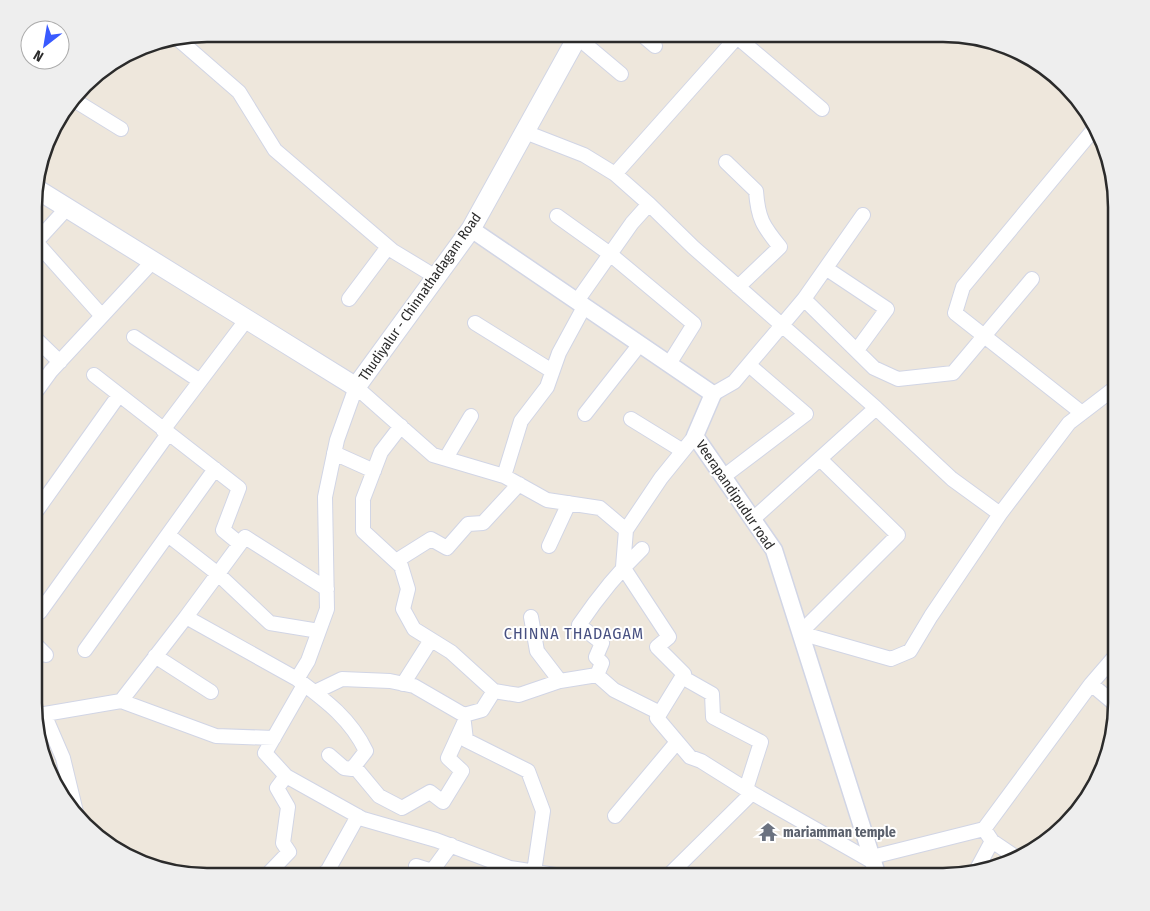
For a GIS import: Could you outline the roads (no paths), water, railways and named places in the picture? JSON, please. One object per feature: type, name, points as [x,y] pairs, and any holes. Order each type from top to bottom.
[{"type":"main road","name":"Thudiyalur - Chinnathadagam Road","points":[[43,193],[356,387],[471,229],[574,42]]},
{"type":"street","points":[[586,43],[621,74]]},
{"type":"street","points":[[651,43],[655,46]]},
{"type":"street","points":[[615,174],[729,43]]},
{"type":"street","points":[[743,43],[822,108]]},
{"type":"street","points":[[184,44],[239,92],[275,150],[388,247],[436,277]]},
{"type":"street","points":[[80,103],[121,129]]},
{"type":"street","points":[[525,132],[584,155],[615,174],[738,287],[876,408],[952,479],[1000,514]]},
{"type":"street","points":[[1082,413],[955,313],[963,287],[1090,134]]},
{"type":"street","points":[[726,162],[756,191],[758,213],[762,225],[780,247],[738,287]]},
{"type":"street","points":[[504,476],[520,421],[547,387],[580,304],[610,254],[632,223],[649,204]]},
{"type":"street","points":[[42,235],[67,208]]},
{"type":"street","points":[[471,229],[713,394],[734,382],[804,299],[827,269],[863,215]]},
{"type":"street","points":[[557,216],[610,254],[694,324],[669,364]]},
{"type":"street","points":[[349,299],[388,247]]},
{"type":"street","points":[[42,249],[102,316]]},
{"type":"street","points":[[42,384],[60,362],[153,261]]},
{"type":"street","points":[[827,269],[887,309],[857,350]]},
{"type":"street","points":[[804,299],[874,368],[898,379],[953,373],[1032,279]]},
{"type":"street","points":[[43,608],[200,381],[247,319]]},
{"type":"street","points":[[475,323],[552,371]]},
{"type":"street","points":[[134,337],[200,381]]},
{"type":"street","points":[[586,414],[640,344]]},
{"type":"street","points":[[42,345],[60,362]]},
{"type":"street","points":[[723,477],[806,414],[748,365]]},
{"type":"street","points":[[94,376],[239,488],[223,530],[240,544]]},
{"type":"street","points":[[498,868],[451,845],[358,816],[286,776],[265,753],[305,685],[308,660],[327,609],[325,497],[336,440],[356,387],[433,455],[504,476],[547,500],[600,508],[626,530]]},
{"type":"street","points":[[820,459],[898,535],[800,633],[891,659],[910,651],[930,616],[1000,514],[1069,422],[1108,393]]},
{"type":"street","name":"Veerapandipudur road","points":[[713,394],[695,436],[774,550],[875,866]]},
{"type":"street","points":[[43,502],[119,395]]},
{"type":"street","points":[[753,520],[876,408]]},
{"type":"street","points":[[446,458],[471,416]]},
{"type":"street","points":[[631,419],[683,450]]},
{"type":"street","points":[[401,426],[381,452],[363,499],[363,531],[401,566],[408,589],[403,609],[414,629],[451,652],[494,691],[519,696],[560,681],[597,675]]},
{"type":"street","points":[[695,436],[661,478],[626,530],[623,567],[669,637],[657,647],[684,674],[657,718],[690,757],[701,760],[749,791],[875,866],[984,829],[1090,684],[1107,665]]},
{"type":"street","points":[[334,454],[374,471]]},
{"type":"street","points":[[85,650],[215,469]]},
{"type":"street","points":[[396,561],[431,539],[447,548],[468,524],[483,523],[519,484]]},
{"type":"street","points":[[549,546],[569,503]]},
{"type":"street","points":[[168,535],[218,574],[270,623],[319,630]]},
{"type":"street","points":[[121,701],[245,537],[327,589]]},
{"type":"street","points":[[597,675],[602,663],[596,657],[602,643],[579,625],[623,567],[642,549]]},
{"type":"street","points":[[186,616],[305,685],[344,716],[357,732],[366,751],[352,769],[344,768],[329,755]]},
{"type":"street","points":[[531,617],[537,652],[560,681]]},
{"type":"street","points":[[403,684],[431,640]]},
{"type":"street","points":[[43,652],[46,655]]},
{"type":"street","points":[[155,656],[211,692]]},
{"type":"street","points":[[597,675],[614,690],[660,713]]},
{"type":"street","points":[[676,868],[749,791],[762,742],[713,717],[712,694],[682,677]]},
{"type":"street","points":[[305,685],[342,679],[414,686],[464,719]]},
{"type":"street","points":[[1090,684],[1107,698]]},
{"type":"street","points":[[354,766],[379,796],[402,808],[430,792],[443,802],[462,771],[448,758],[464,719],[482,710],[494,691]]},
{"type":"street","points":[[43,711],[121,701],[216,736],[274,738]]},
{"type":"street","points":[[464,719],[466,740],[528,771],[543,810],[535,868]]},
{"type":"street","points":[[44,721],[63,758],[70,793]]},
{"type":"street","points":[[615,816],[677,742]]},
{"type":"street","points":[[274,868],[289,852],[283,843],[288,807],[277,788],[286,776]]},
{"type":"street","points":[[329,868],[358,816]]},
{"type":"street","points":[[984,829],[992,841],[1010,853]]},
{"type":"street","points":[[980,864],[992,841]]},
{"type":"street","points":[[434,868],[451,845]]},
{"type":"street","points":[[416,866],[422,868]]},
{"type":"place","name":"mariamman temple","points":[[768,832]]},
{"type":"district","name":"CHINNA THADAGAM","points":[[574,633]]}]
